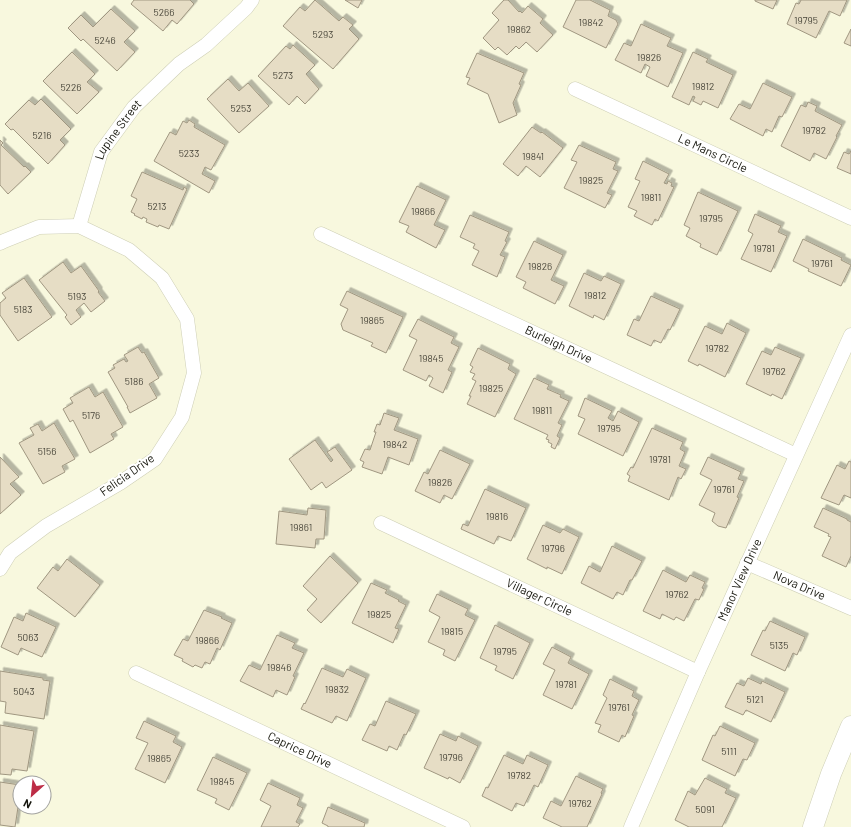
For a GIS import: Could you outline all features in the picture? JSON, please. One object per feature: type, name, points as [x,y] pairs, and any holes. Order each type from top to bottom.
[{"type":"main road","points":[[813,827],[831,774],[851,726]]},
{"type":"street","name":"Lupine Street","points":[[79,226],[102,152],[134,107],[179,64],[212,40],[246,8],[252,0]]},
{"type":"street","name":"Le Mans Circle","points":[[575,89],[851,218]]},
{"type":"street","points":[[0,243],[4,240],[39,227],[79,226]]},
{"type":"street","name":"Felicia Drive","points":[[0,569],[10,554],[46,526],[120,483],[154,459],[182,416],[194,373],[187,319],[162,278],[129,250],[79,226]]},
{"type":"street","name":"Burleigh Drive","points":[[321,234],[796,455]]},
{"type":"street","name":"Manor View Drive","points":[[631,827],[698,672],[851,335]]},
{"type":"street","name":"Villager Circle","points":[[381,523],[698,672]]},
{"type":"street","name":"Nova Drive","points":[[747,563],[851,608]]},
{"type":"street","name":"Caprice Drive","points":[[136,673],[463,827]]},
{"type":"building","points":[[134,0],[190,0],[194,4],[177,24],[172,20],[163,31],[131,4]]},
{"type":"building","points":[[315,0],[339,21],[343,17],[353,25],[349,29],[359,39],[333,69],[283,26],[300,7],[305,11]]},
{"type":"building","points":[[345,0],[362,0],[358,8]]},
{"type":"building","points":[[504,0],[508,0],[519,12],[520,11],[522,13],[528,6],[543,19],[540,23],[553,35],[537,52],[526,42],[519,49],[516,46],[507,55],[498,47],[495,50],[483,38],[499,20],[492,13]]},
{"type":"building","points":[[576,0],[590,0],[610,10],[608,16],[616,20],[618,24],[606,48],[563,27]]},
{"type":"building","points":[[755,0],[777,0],[773,9]]},
{"type":"building","points":[[801,0],[847,0],[840,16],[829,11],[816,38],[787,24],[796,3],[799,4]]},
{"type":"building","points":[[111,9],[135,31],[124,42],[135,52],[117,71],[83,39],[81,41],[68,28],[81,15],[93,27]]},
{"type":"building","points":[[641,24],[671,38],[667,46],[683,53],[668,87],[646,76],[650,67],[645,64],[641,73],[615,60],[624,43],[631,46]]},
{"type":"building","points":[[851,29],[851,46],[844,43]]},
{"type":"building","points":[[293,45],[315,65],[306,74],[319,89],[305,104],[297,96],[289,105],[258,76],[286,46],[290,49]]},
{"type":"building","points":[[72,52],[95,74],[87,82],[99,92],[77,114],[43,81]]},
{"type":"building","points":[[693,52],[708,59],[706,62],[733,75],[718,108],[703,101],[701,105],[693,101],[695,97],[693,96],[689,105],[672,97]]},
{"type":"building","points":[[477,53],[524,73],[519,84],[521,85],[513,103],[517,115],[499,123],[488,94],[467,84],[470,78],[466,77]]},
{"type":"building","points":[[228,79],[239,91],[248,83],[269,106],[239,133],[207,99]]},
{"type":"building","points":[[763,83],[792,97],[782,117],[779,116],[772,132],[766,129],[763,136],[730,119],[739,104],[750,109]]},
{"type":"building","points":[[41,99],[71,129],[60,140],[65,145],[48,164],[13,129],[11,130],[5,124],[29,100],[35,105]]},
{"type":"building","points":[[808,102],[817,106],[815,111],[842,125],[826,159],[814,153],[810,161],[781,146],[801,105],[806,107]]},
{"type":"building","points":[[189,120],[195,124],[194,127],[225,145],[211,170],[205,167],[202,174],[215,181],[209,193],[154,161],[170,132],[176,135],[183,121],[187,123]]},
{"type":"building","points":[[532,127],[541,133],[542,132],[563,148],[540,177],[526,166],[518,176],[503,164]]},
{"type":"building","points":[[0,140],[3,143],[1,145],[31,172],[8,194],[0,185]]},
{"type":"building","points":[[579,145],[616,162],[613,169],[618,171],[607,193],[612,195],[605,208],[564,188],[577,162],[571,160]]},
{"type":"building","points":[[851,151],[851,174],[837,168],[844,152],[849,154]]},
{"type":"building","points":[[643,161],[669,174],[664,183],[667,184],[668,181],[672,183],[671,186],[674,187],[658,221],[655,219],[652,225],[634,216],[637,211],[628,207],[640,181],[635,179]]},
{"type":"building","points":[[142,172],[183,190],[184,187],[187,189],[169,229],[159,225],[158,227],[146,222],[147,219],[143,217],[142,219],[131,212],[137,199],[131,196]]},
{"type":"building","points":[[417,186],[446,200],[434,225],[445,230],[436,248],[406,232],[409,226],[399,222]]},
{"type":"building","points":[[698,192],[738,211],[717,255],[700,247],[701,244],[686,236],[690,228],[684,225]]},
{"type":"building","points":[[755,214],[781,226],[778,232],[787,236],[771,272],[741,259],[753,234],[748,231]]},
{"type":"building","points":[[470,215],[509,232],[505,241],[507,242],[500,255],[505,257],[497,277],[472,265],[479,251],[473,248],[475,244],[460,237]]},
{"type":"building","points":[[803,239],[842,258],[841,260],[851,265],[841,286],[808,271],[809,269],[793,261]]},
{"type":"building","points":[[534,241],[563,255],[551,280],[564,286],[555,304],[523,288],[526,282],[516,277]]},
{"type":"building","points":[[63,262],[71,273],[81,266],[105,301],[91,312],[84,303],[76,310],[81,317],[71,325],[65,317],[67,315],[39,280]]},
{"type":"building","points":[[584,273],[601,281],[604,276],[621,284],[604,320],[594,315],[593,318],[569,306]]},
{"type":"building","points":[[24,278],[52,317],[18,341],[0,315],[0,303],[6,298],[2,293]]},
{"type":"building","points":[[347,291],[403,317],[386,353],[371,346],[373,343],[343,330],[341,324],[348,309],[340,305]]},
{"type":"building","points":[[651,296],[680,309],[670,330],[668,329],[661,343],[654,340],[651,346],[627,335],[634,319],[639,321]]},
{"type":"building","points":[[418,319],[454,337],[451,343],[459,347],[448,370],[452,372],[443,393],[429,386],[433,378],[429,375],[426,381],[403,370],[417,340],[409,336]]},
{"type":"building","points":[[727,323],[746,333],[725,377],[699,364],[698,366],[688,361],[705,326],[722,334]]},
{"type":"building","points":[[138,347],[142,353],[144,352],[159,378],[149,384],[157,398],[130,413],[108,372],[115,368],[113,365],[124,359],[126,362],[128,361],[124,355]]},
{"type":"building","points":[[775,347],[801,358],[782,399],[772,394],[771,396],[746,384],[762,351],[771,355]]},
{"type":"building","points":[[478,348],[510,364],[508,369],[516,374],[495,417],[467,404],[476,381],[472,379],[475,374],[470,372],[473,367],[470,365]]},
{"type":"building","points":[[534,378],[549,385],[547,389],[561,395],[560,397],[569,401],[558,423],[562,425],[557,436],[560,438],[555,449],[551,447],[552,444],[546,439],[548,435],[514,419]]},
{"type":"building","points":[[89,387],[95,397],[103,392],[123,427],[111,434],[114,439],[90,453],[73,420],[70,422],[63,409],[73,403],[70,398]]},
{"type":"building","points":[[585,398],[612,411],[608,418],[613,421],[618,411],[639,422],[623,456],[578,434],[585,419],[578,416]]},
{"type":"building","points":[[384,413],[399,418],[394,430],[418,439],[409,465],[388,457],[382,474],[362,467],[364,462],[360,460],[365,449],[370,450],[377,424],[380,425]]},
{"type":"building","points":[[54,423],[75,459],[62,466],[65,472],[43,484],[19,443],[34,435],[30,428],[38,424],[42,431]]},
{"type":"building","points":[[652,428],[683,442],[680,449],[685,452],[679,466],[686,469],[681,479],[678,477],[669,500],[628,481],[630,476],[627,474],[631,467],[633,468]]},
{"type":"building","points":[[315,440],[331,462],[333,460],[327,452],[335,447],[352,470],[326,488],[322,482],[311,490],[289,459]]},
{"type":"building","points":[[440,450],[470,464],[452,499],[444,495],[440,503],[415,491],[424,472],[428,474]]},
{"type":"building","points":[[0,457],[19,477],[10,484],[21,495],[0,514]]},
{"type":"building","points":[[708,457],[741,472],[738,479],[744,481],[737,497],[739,498],[726,528],[718,526],[712,521],[715,513],[699,505],[712,480],[700,474]]},
{"type":"building","points":[[849,461],[851,462],[851,498],[844,495],[839,505],[821,498],[837,465],[845,469]]},
{"type":"building","points":[[485,489],[526,508],[511,541],[498,536],[494,544],[461,529],[463,524],[468,526]]},
{"type":"building","points":[[308,508],[326,510],[324,539],[316,539],[315,548],[276,544],[279,511],[307,515]]},
{"type":"building","points":[[823,508],[851,522],[851,556],[846,567],[822,556],[831,537],[828,536],[829,534],[814,527]]},
{"type":"building","points":[[543,525],[560,533],[563,529],[579,537],[562,574],[547,567],[547,569],[527,559]]},
{"type":"building","points":[[612,546],[642,561],[632,580],[630,580],[623,595],[617,592],[613,599],[581,583],[589,566],[600,572]]},
{"type":"building","points":[[330,556],[358,583],[321,623],[307,610],[317,599],[303,586]]},
{"type":"building","points":[[67,559],[100,585],[75,617],[37,588],[53,567],[58,571]]},
{"type":"building","points":[[663,570],[686,582],[690,575],[705,582],[702,588],[704,589],[699,600],[695,599],[684,621],[676,617],[674,620],[662,614],[660,619],[643,611]]},
{"type":"building","points":[[371,583],[387,590],[385,593],[406,605],[395,628],[399,629],[393,643],[352,623]]},
{"type":"building","points":[[437,594],[468,609],[465,615],[475,620],[455,661],[443,655],[445,650],[428,642],[440,617],[429,611]]},
{"type":"building","points":[[204,610],[222,617],[221,618],[232,623],[220,650],[217,648],[210,664],[205,662],[202,668],[195,665],[193,667],[182,661],[183,659],[174,655],[183,639],[188,641]]},
{"type":"building","points":[[26,613],[56,627],[42,657],[21,648],[18,655],[1,647],[14,617],[23,621]]},
{"type":"building","points":[[770,621],[805,637],[797,655],[793,653],[785,671],[751,655],[763,630],[765,631]]},
{"type":"building","points":[[495,625],[530,643],[513,679],[495,670],[497,666],[480,658]]},
{"type":"building","points":[[277,635],[295,643],[292,648],[304,653],[293,676],[295,677],[287,695],[276,690],[273,697],[240,681],[249,665],[260,670]]},
{"type":"building","points":[[552,647],[571,657],[568,663],[589,674],[572,709],[543,695],[555,670],[543,664]]},
{"type":"building","points":[[322,668],[343,677],[347,669],[366,678],[347,721],[336,716],[332,723],[301,709],[304,703],[305,704]]},
{"type":"building","points":[[0,671],[43,678],[43,680],[50,681],[44,719],[5,713],[6,702],[0,701]]},
{"type":"building","points":[[748,678],[761,684],[762,681],[785,692],[771,722],[746,710],[743,715],[725,707],[737,683],[744,686]]},
{"type":"building","points":[[610,679],[634,691],[632,696],[639,700],[632,715],[634,716],[625,737],[622,735],[619,742],[598,732],[601,725],[595,723],[607,698],[603,695]]},
{"type":"building","points":[[386,701],[416,714],[406,735],[404,734],[397,750],[389,746],[387,751],[362,740],[370,724],[375,726]]},
{"type":"building","points":[[144,721],[176,736],[173,742],[182,747],[165,783],[135,769],[148,743],[136,738]]},
{"type":"building","points":[[0,725],[34,731],[27,771],[12,769],[11,775],[0,774]]},
{"type":"building","points":[[720,726],[755,743],[747,760],[743,759],[735,776],[702,760],[713,735],[715,736]]},
{"type":"building","points":[[440,734],[456,741],[458,736],[478,746],[460,783],[449,777],[448,779],[424,768]]},
{"type":"building","points":[[504,755],[523,764],[527,755],[548,765],[538,787],[534,785],[524,806],[516,803],[512,811],[482,796],[486,787],[488,788]]},
{"type":"building","points":[[213,757],[247,773],[229,810],[215,803],[217,799],[197,790]]},
{"type":"building","points":[[576,776],[603,789],[587,827],[562,827],[543,818],[551,801],[561,806]]},
{"type":"building","points":[[705,778],[727,789],[725,793],[736,798],[722,827],[689,827],[675,820],[688,791],[695,795]]},
{"type":"building","points":[[0,782],[12,784],[12,815],[17,815],[15,827],[0,825]]},
{"type":"building","points":[[268,783],[300,798],[297,805],[303,808],[296,822],[300,824],[298,827],[261,827],[271,806],[260,800]]},
{"type":"building","points":[[328,807],[365,823],[364,827],[328,827],[322,823]]}]
